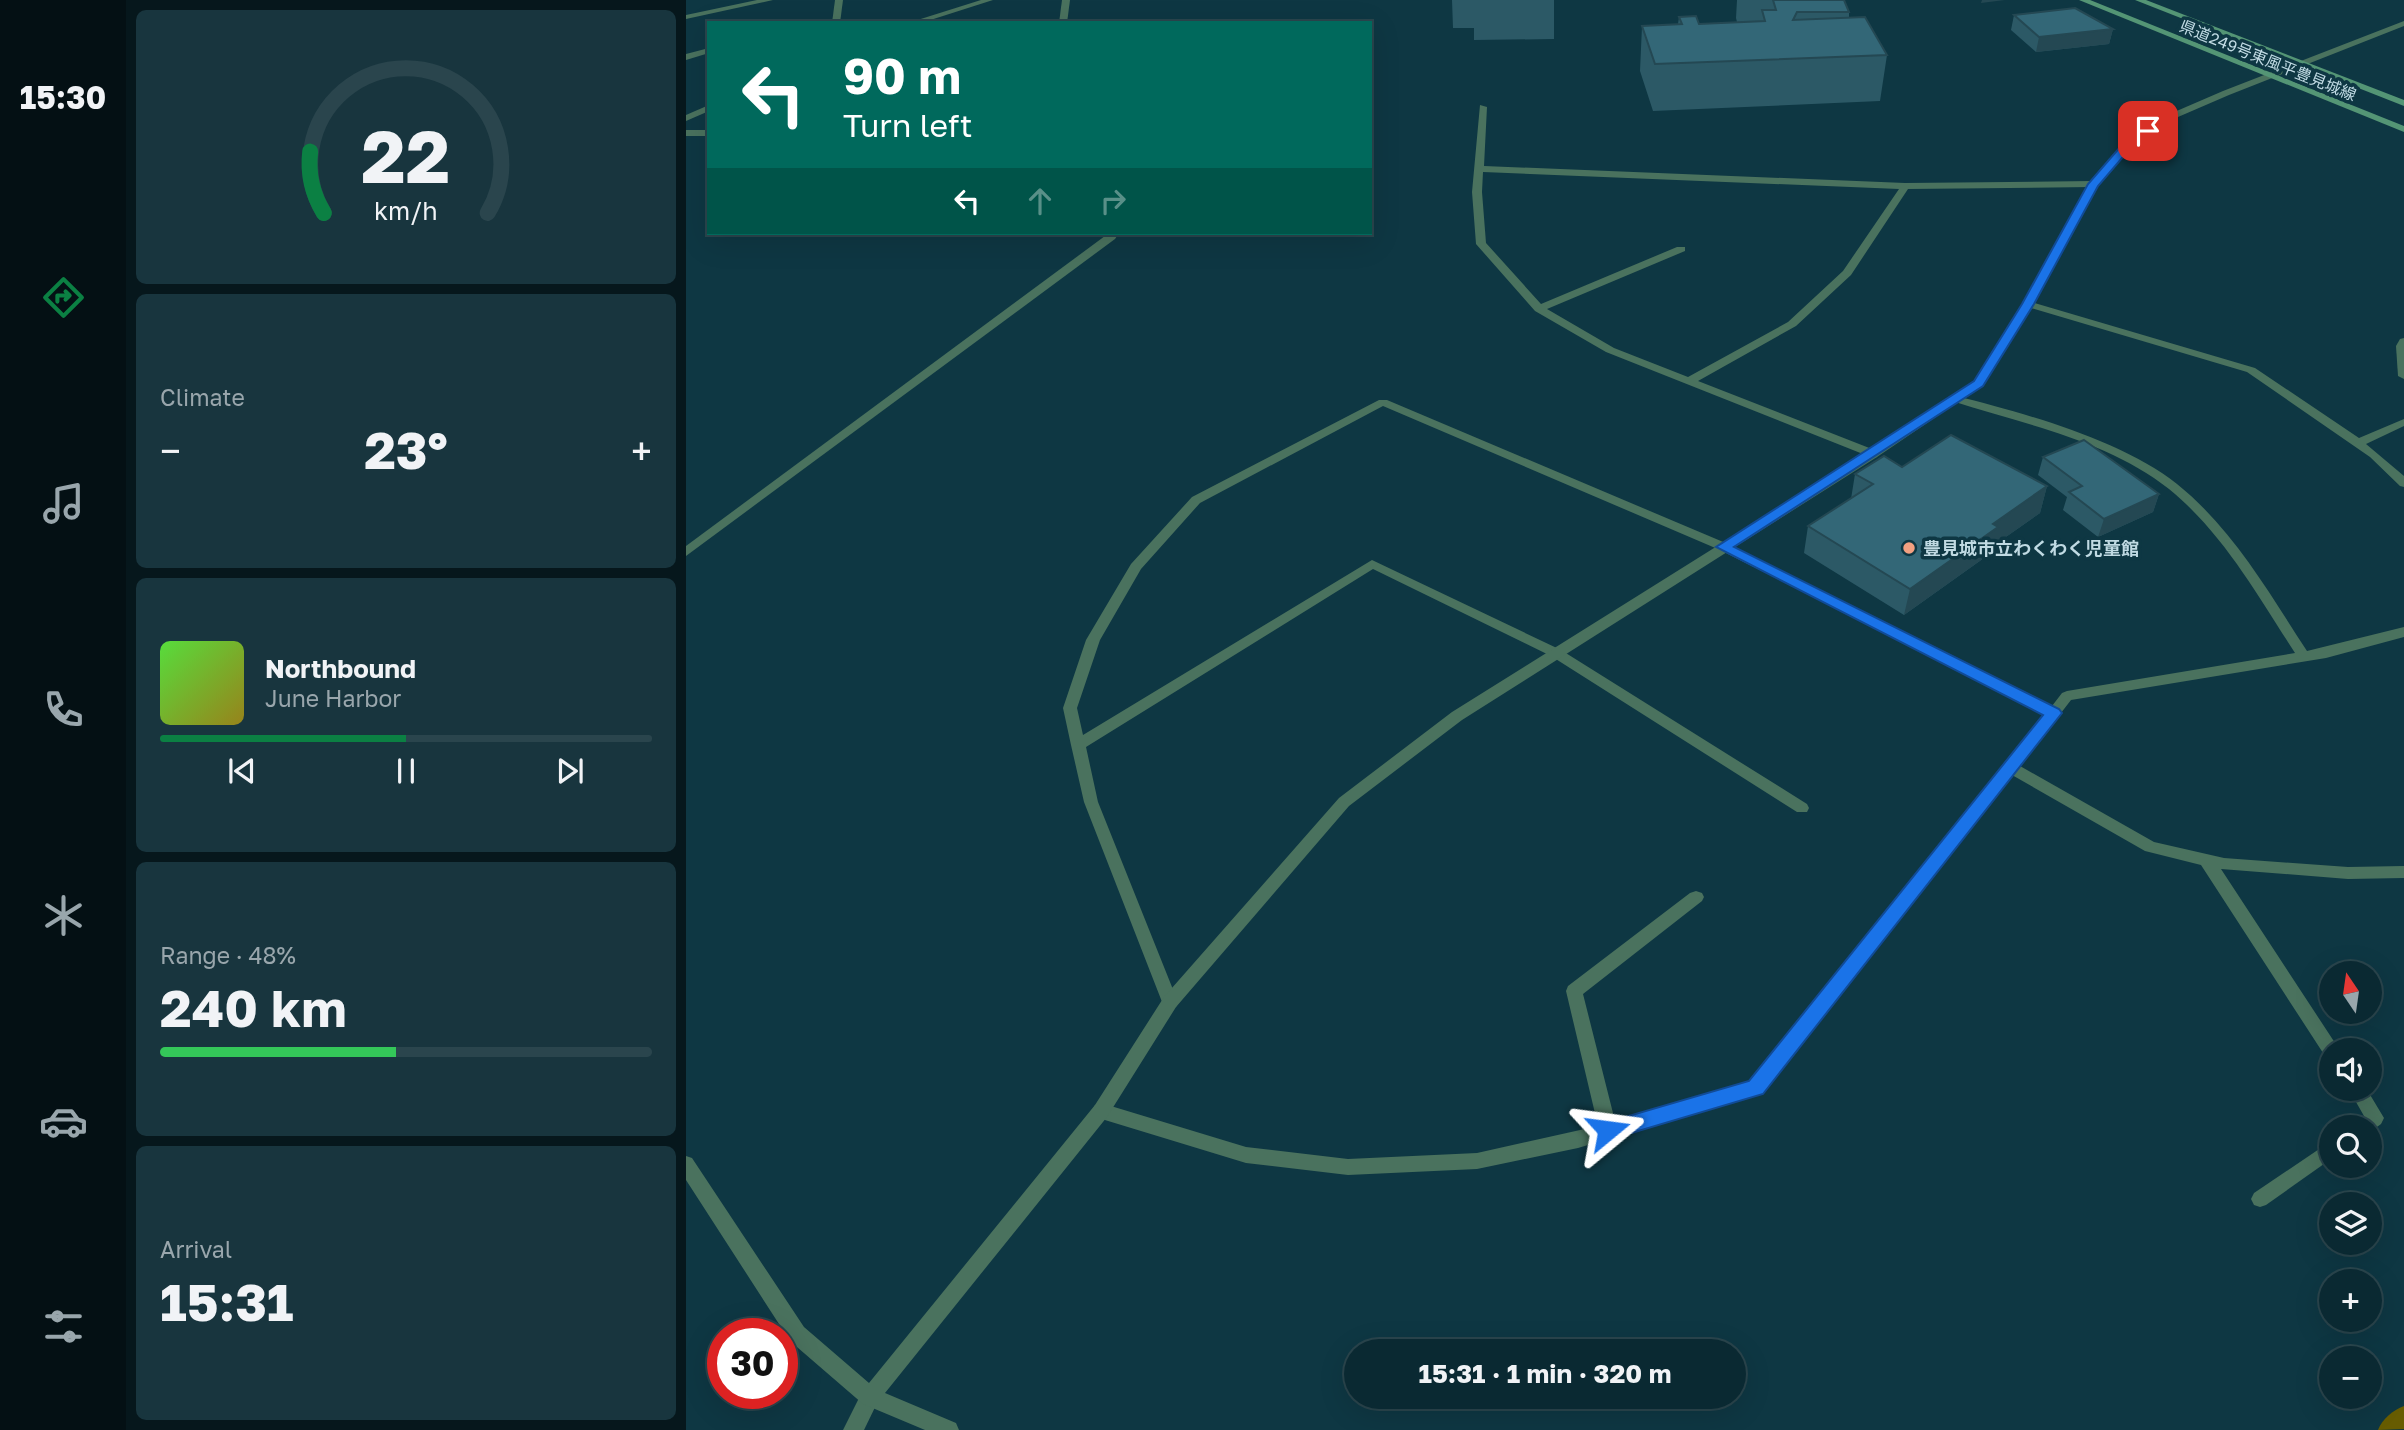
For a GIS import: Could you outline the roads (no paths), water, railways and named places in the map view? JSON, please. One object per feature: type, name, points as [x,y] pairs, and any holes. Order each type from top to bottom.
[{"type":"main road","name":"県道249号東風平豊見城線","points":[[2083,0],[2404,129]]},
{"type":"main road","name":"県道249号東風平豊見城線","points":[[2139,0],[2404,103]]},
{"type":"street","points":[[686,18],[769,0]]},
{"type":"street","points":[[836,21],[839,0]]},
{"type":"street","points":[[919,21],[989,0]]},
{"type":"street","points":[[1063,21],[1066,0]]},
{"type":"street","points":[[853,1430],[870,1397],[1101,1111],[1170,1002],[1344,802],[1457,716],[1873,454],[1979,383],[2028,304],[2093,184],[2124,149],[2148,131],[2175,115],[2404,23]]},
{"type":"street","points":[[686,57],[707,51]]},
{"type":"street","points":[[1483,107],[1476,192],[1481,244],[1539,309],[1610,350],[1873,454]]},
{"type":"street","points":[[686,118],[707,109]]},
{"type":"street","points":[[686,132],[707,133]]},
{"type":"street","points":[[1479,169],[1905,186],[2093,184]]},
{"type":"street","points":[[1689,381],[1792,324],[1847,273],[1905,186]]},
{"type":"street","points":[[686,552],[1113,235]]},
{"type":"street","points":[[1539,309],[1681,249]]},
{"type":"street","points":[[2028,304],[2251,370],[2375,454],[2404,483]]},
{"type":"street","points":[[2404,341],[2401,346],[2404,376]]},
{"type":"street","points":[[1956,399],[2089,442],[2149,469],[2197,508],[2232,547],[2304,657]]},
{"type":"street","points":[[1170,1002],[1091,802],[1070,708],[1093,640],[1136,567],[1196,500],[1383,402],[1724,547],[2054,713]]},
{"type":"street","points":[[2358,443],[2404,422]]},
{"type":"street","points":[[1078,745],[1372,564],[1556,653],[1801,808]]},
{"type":"street","points":[[1101,1111],[1246,1155],[1348,1167],[1477,1161],[1608,1130],[1756,1088],[2067,696],[2304,657],[2404,632]]},
{"type":"street","points":[[2010,767],[2150,847],[2207,861],[2348,873],[2404,873]]},
{"type":"street","points":[[2207,861],[2323,1038]]},
{"type":"street","points":[[1608,1130],[1574,991],[1696,897]]},
{"type":"street","points":[[2260,1199],[2319,1157]]},
{"type":"street","points":[[686,1164],[797,1334],[870,1397],[949,1430]]},
{"type":"waterway","points":[[2388,1430],[2404,1416]]},
{"type":"place","name":"豊見城市立わくわく児童館","points":[[1909,548]]}]
